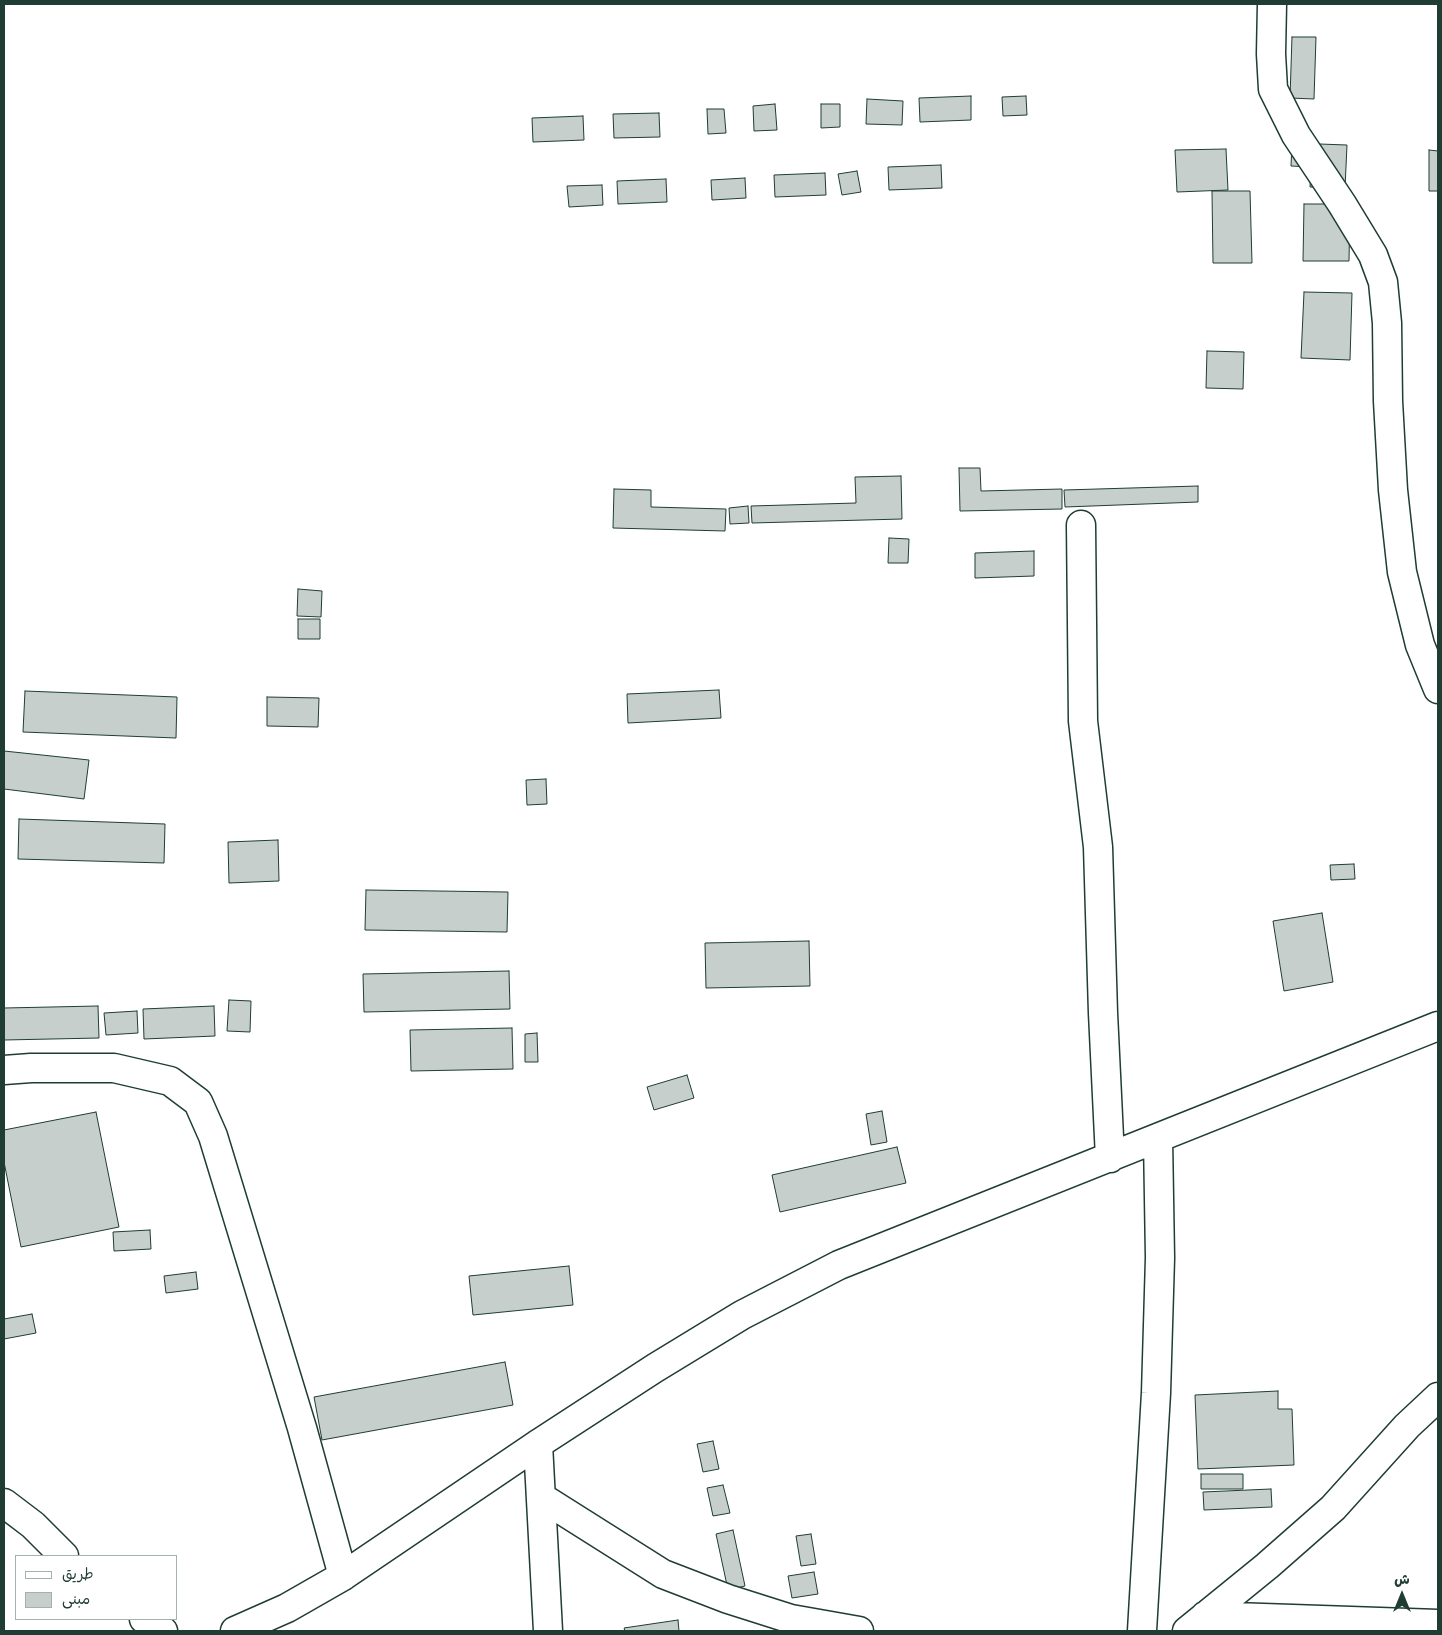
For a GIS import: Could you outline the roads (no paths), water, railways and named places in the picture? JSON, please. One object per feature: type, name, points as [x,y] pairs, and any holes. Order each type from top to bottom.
[{"type":"street","points":[[1272,4],[1270,54],[1273,89],[1296,135],[1373,255],[1383,282],[1387,323],[1388,401],[1393,490],[1402,572],[1420,645],[1438,689]]},
{"type":"street","points":[[1081,525],[1083,721],[1098,847],[1102,1012],[1110,1158]]},
{"type":"street","points":[[235,1631],[287,1608],[343,1576],[538,1444],[655,1368],[742,1315],[839,1265],[1438,1026]]},
{"type":"street","points":[[4,1070],[31,1068],[114,1068],[170,1081],[198,1102],[213,1136],[302,1428],[343,1576]]},
{"type":"street","points":[[1142,1631],[1156,1393],[1160,1258],[1158,1138]]},
{"type":"street","points":[[1196,1624],[1267,1566],[1333,1508],[1407,1426],[1438,1397]]},
{"type":"street","points":[[538,1444],[548,1631]]},
{"type":"street","points":[[540,1497],[663,1574],[728,1599],[791,1619],[859,1631]]},
{"type":"street","points":[[4,1503],[33,1525],[63,1555]]},
{"type":"street","points":[[146,1620],[162,1631]]},
{"type":"street","points":[[1196,1624],[1438,1624]]}]
